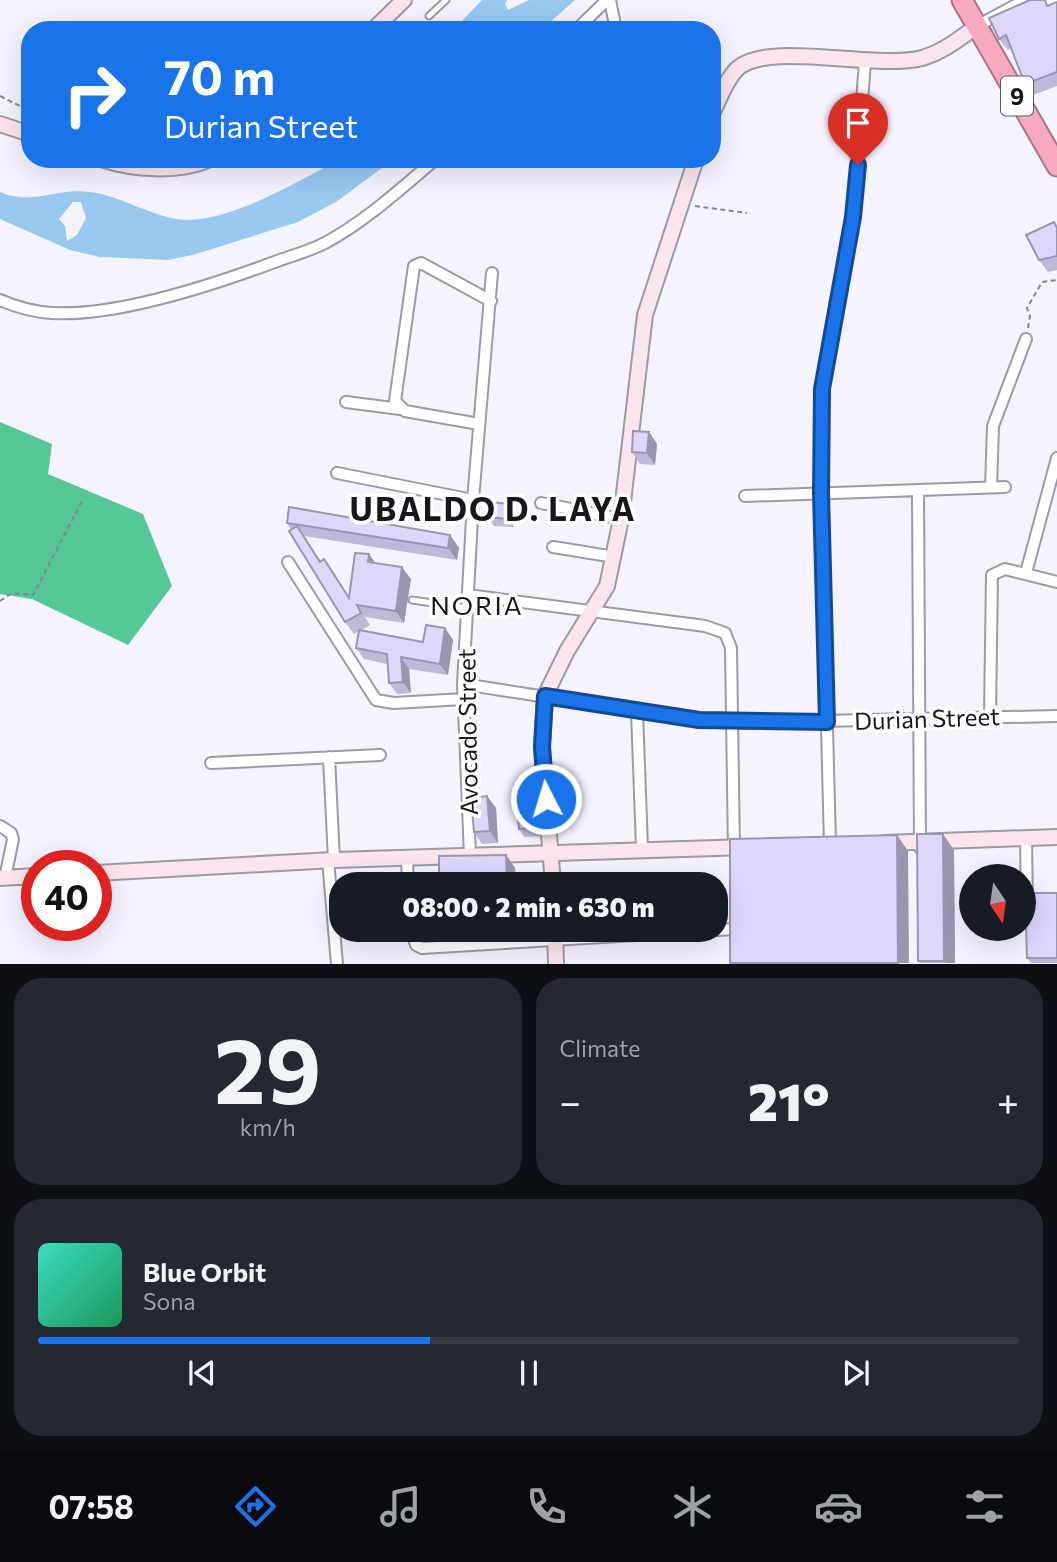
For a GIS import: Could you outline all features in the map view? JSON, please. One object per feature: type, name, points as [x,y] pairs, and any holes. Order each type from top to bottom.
[{"type":"highway","name":"9","points":[[962,0],[1057,166]]},
{"type":"street","points":[[382,21],[404,0]]},
{"type":"street","points":[[586,21],[609,0],[614,21]]},
{"type":"street","points":[[721,97],[737,68],[752,60],[774,55],[865,62],[923,57],[948,47],[1019,1]]},
{"type":"street","points":[[830,845],[821,493],[822,389],[853,217],[865,62]]},
{"type":"street","points":[[0,124],[21,131]]},
{"type":"street","points":[[0,300],[50,313],[79,313],[134,304],[246,273],[324,244],[374,212],[425,168]]},
{"type":"street","points":[[552,872],[542,747],[545,696],[567,651],[607,586],[621,519],[645,315],[693,168]]},
{"type":"street","points":[[400,410],[395,401],[414,266],[421,263],[434,267],[491,301]]},
{"type":"street","name":"Avocado Street","points":[[470,856],[463,684],[472,500],[492,273]]},
{"type":"street","points":[[991,487],[993,426],[1026,339]]},
{"type":"street","points":[[346,402],[479,424]]},
{"type":"street","points":[[1027,569],[1057,458]]},
{"type":"street","points":[[337,473],[472,500]]},
{"type":"street","points":[[745,496],[1005,487]]},
{"type":"street","points":[[918,490],[920,848]]},
{"type":"street","points":[[541,503],[621,519]]},
{"type":"street","points":[[553,547],[615,557]]},
{"type":"street","points":[[288,562],[376,700],[394,703],[464,699]]},
{"type":"street","points":[[990,715],[992,575],[1005,569],[1057,582]]},
{"type":"street","points":[[468,595],[705,626],[724,633],[731,648],[734,854]]},
{"type":"street","name":"Durian Street","points":[[463,684],[732,723],[990,715],[1057,716]]},
{"type":"street","points":[[637,711],[642,848]]},
{"type":"street","points":[[211,763],[380,755]]},
{"type":"street","points":[[329,757],[337,964]]},
{"type":"street","points":[[0,826],[11,833],[13,846],[2,878],[21,877]]},
{"type":"street","points":[[869,844],[920,848],[1057,836]]},
{"type":"street","points":[[1026,838],[1027,864]]},
{"type":"street","points":[[112,872],[331,860],[642,848],[734,854],[761,847]]},
{"type":"street","points":[[407,858],[408,872]]},
{"type":"street","points":[[728,934],[735,934],[735,915]]},
{"type":"street","points":[[415,942],[422,948],[475,942]]},
{"type":"street","points":[[555,942],[556,964]]},
{"type":"lane","points":[[429,16],[446,0]]},
{"type":"lane","points":[[412,600],[467,608]]},
{"type":"path","points":[[0,96],[21,106]]},
{"type":"path","points":[[680,204],[747,213]]},
{"type":"path","points":[[1026,339],[1030,316],[1027,308],[1042,282],[1057,280]]},
{"type":"path","points":[[0,601],[12,593],[33,595],[83,499]]},
{"type":"green space","points":[[0,422],[52,444],[48,474],[143,514],[172,586],[128,645],[32,599],[0,594]]},
{"type":"water","points":[[482,0],[507,0],[505,4],[508,10],[529,0],[575,0],[551,21],[462,21]]},
{"type":"water","points":[[323,168],[382,168],[336,202],[298,222],[169,260],[100,257],[70,250],[0,219],[0,192],[11,196],[34,197],[90,192],[110,196],[171,218],[189,220],[228,213],[269,196]],"holes":[[[73,202],[81,202],[86,218],[77,235],[67,241],[65,226],[59,219]]]},
{"type":"building","points":[[1030,0],[1045,0],[1047,6],[1057,2],[1057,72],[1025,84],[1006,35],[999,39],[989,18]]},
{"type":"building","points":[[1054,222],[1057,228],[1057,256],[1039,260],[1026,235]]},
{"type":"building","points":[[633,431],[649,432],[647,453],[632,452]]},
{"type":"building","points":[[490,502],[509,504],[507,519],[488,517]]},
{"type":"building","points":[[289,507],[450,535],[448,548],[287,523]]},
{"type":"building","points":[[297,526],[320,562],[324,559],[349,598],[355,553],[369,554],[368,562],[402,567],[396,611],[357,605],[361,613],[345,622],[289,531]]},
{"type":"building","points":[[426,625],[445,628],[440,664],[401,657],[403,682],[389,683],[387,654],[356,648],[359,630],[423,642]]},
{"type":"building","points":[[487,796],[490,831],[474,832],[471,798]]},
{"type":"building","points":[[532,805],[534,828],[519,829],[517,806]]},
{"type":"building","points":[[917,834],[943,834],[944,961],[918,961]]},
{"type":"building","points":[[897,835],[898,963],[730,963],[730,839]]},
{"type":"building","points":[[506,855],[507,872],[439,872],[439,856]]},
{"type":"building","points":[[1036,893],[1057,893],[1057,958],[1027,958],[1027,942],[1036,942]]},
{"type":"district","name":"UBALDO D. LAYA","points":[[493,508]]},
{"type":"district","name":"NORIA","points":[[477,604]]},
{"type":"route","points":[[546,799],[542,747],[545,696],[699,720],[732,723],[827,722],[821,493],[822,389],[846,262],[858,165]]}]
